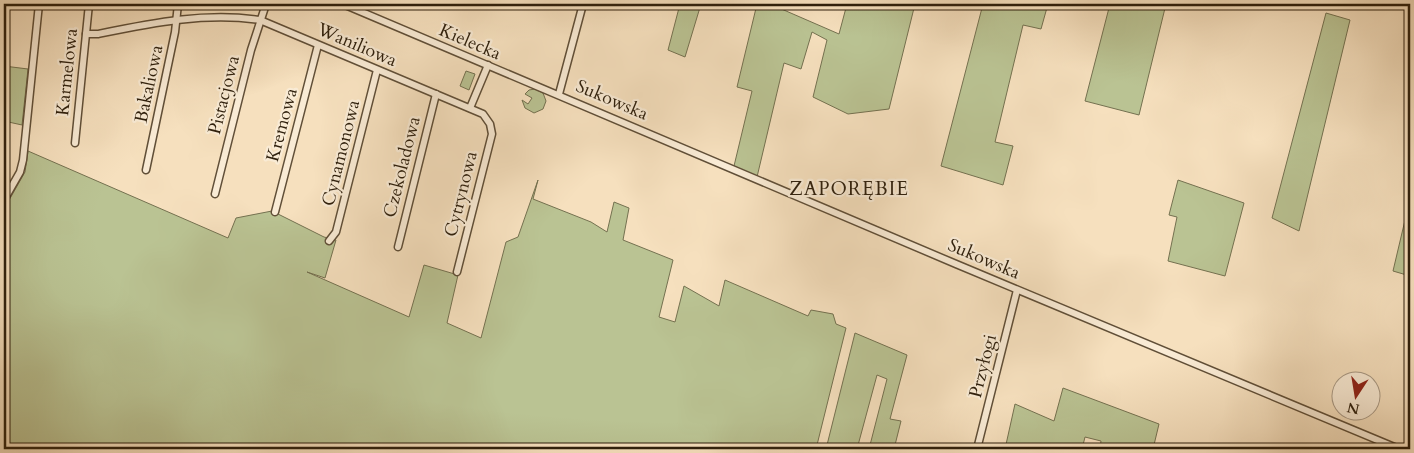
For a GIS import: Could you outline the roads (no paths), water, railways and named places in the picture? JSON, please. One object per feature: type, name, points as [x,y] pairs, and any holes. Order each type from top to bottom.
[{"type":"street","points":[[4,200],[21,168],[39,4]]},
{"type":"street","name":"Karmelowa","points":[[75,143],[89,4]]},
{"type":"street","name":"Bakaliowa","points":[[146,170],[177,19],[178,4]]},
{"type":"street","name":"Pistacjowa","points":[[215,194],[260,20],[266,4]]},
{"type":"street","name":"Kielecka","points":[[343,4],[559,94]]},
{"type":"street","points":[[559,94],[583,4]]},
{"type":"street","name":"Waniliowa","points":[[86,34],[98,34],[177,19],[222,17],[260,20],[470,108],[483,114],[490,124]]},
{"type":"street","name":"Kremowa","points":[[275,212],[318,45]]},
{"type":"street","points":[[470,108],[488,66]]},
{"type":"street","name":"Cynamonowa","points":[[329,241],[336,232],[377,70]]},
{"type":"street","name":"Czekoladowa","points":[[398,247],[436,94]]},
{"type":"street","name":"Sukowska","points":[[559,94],[1017,290],[1398,449]]},
{"type":"street","name":"Cytrynowa","points":[[456,272],[492,134],[490,124]]},
{"type":"street","name":"Przyłogi","points":[[977,449],[1017,290]]},
{"type":"district","name":"ZAPORĘBIE","points":[[849,189]]}]
